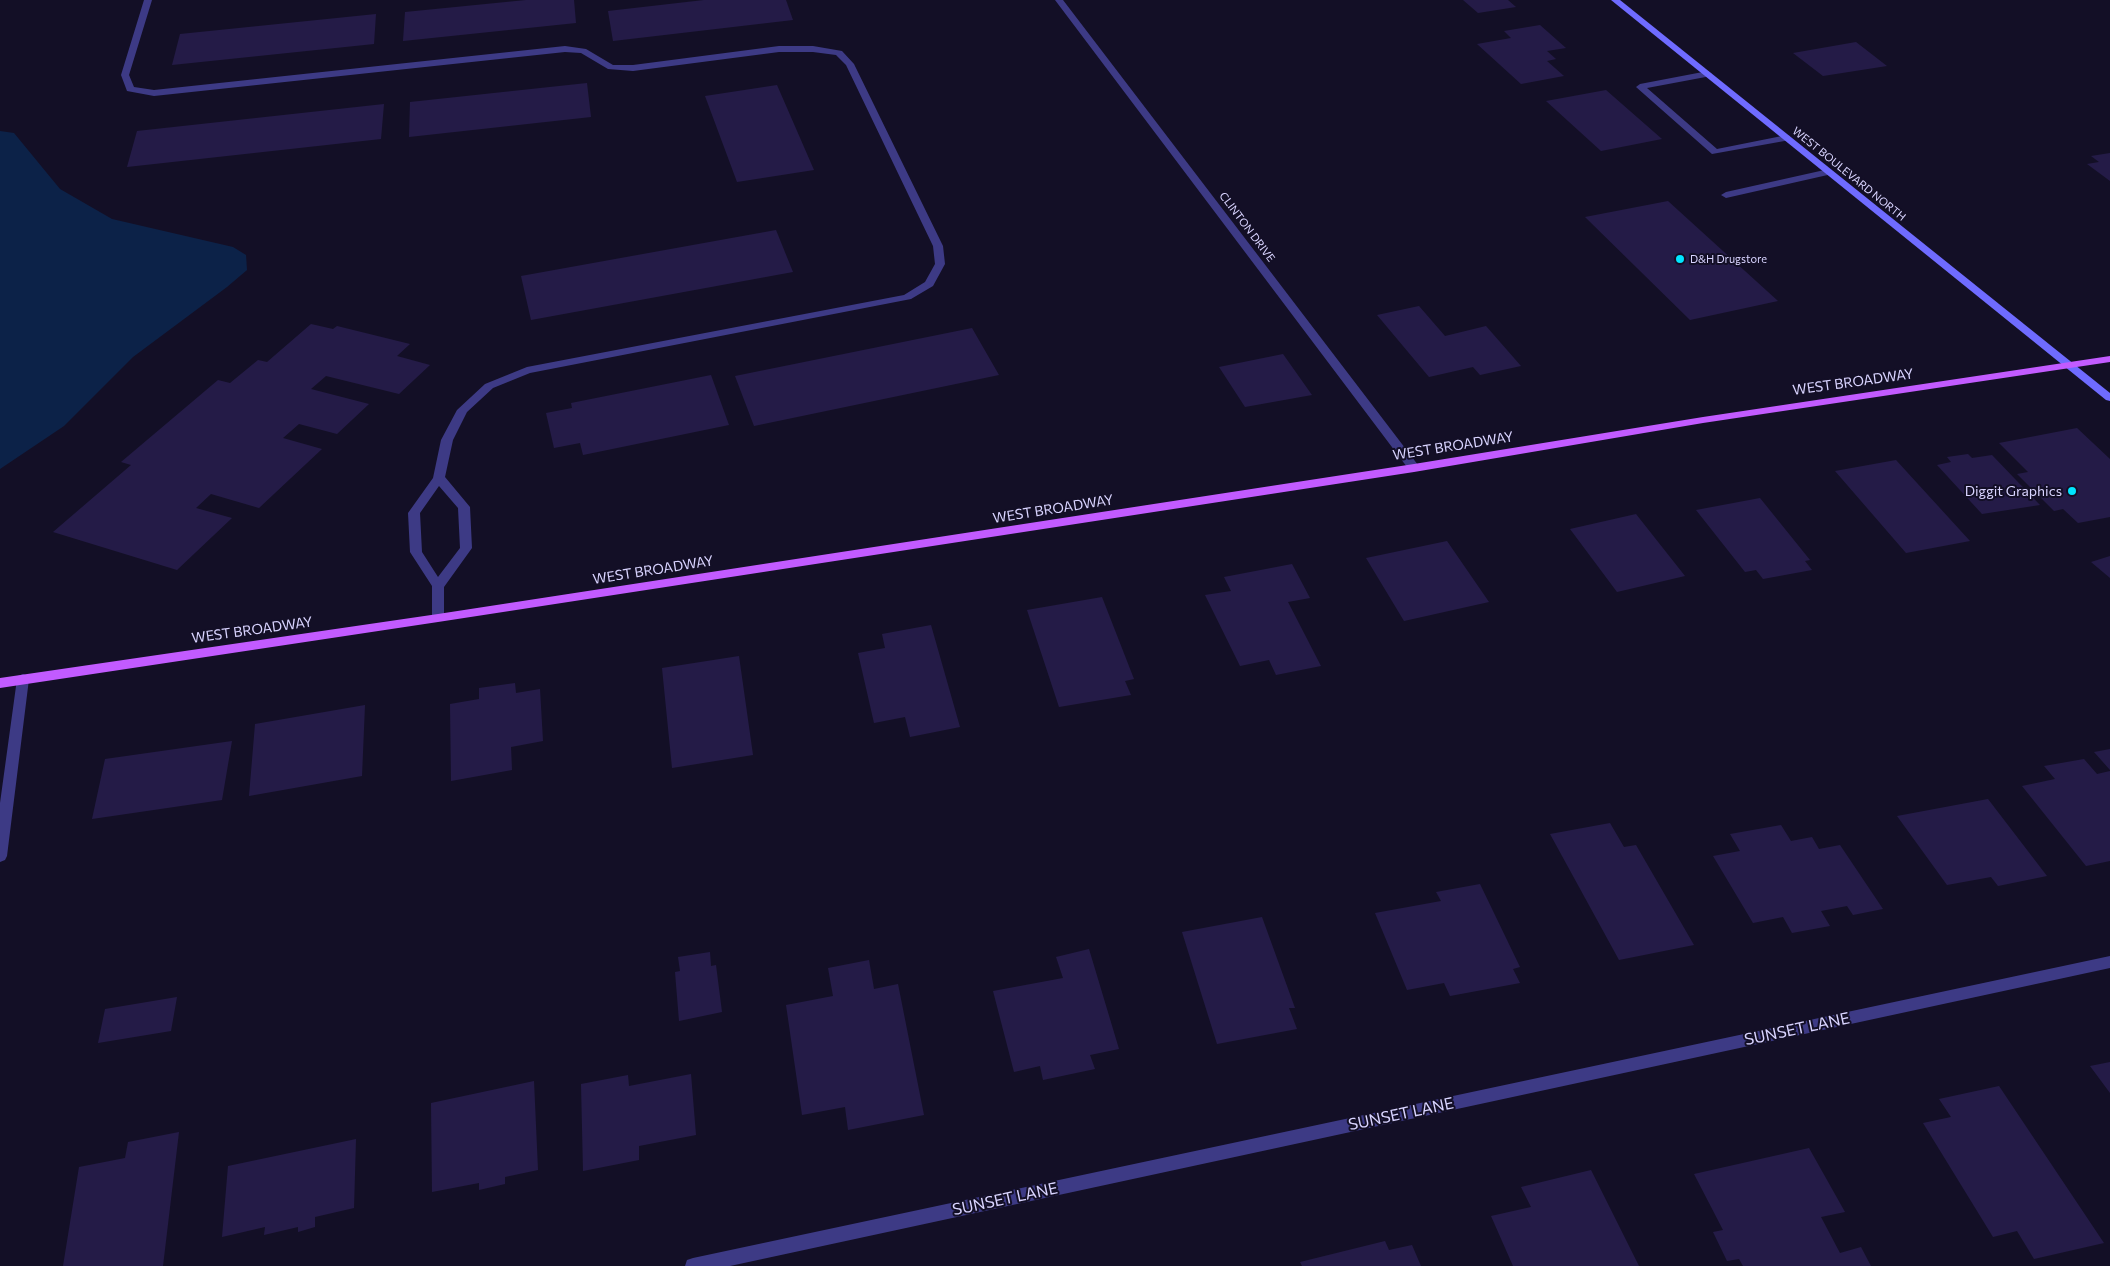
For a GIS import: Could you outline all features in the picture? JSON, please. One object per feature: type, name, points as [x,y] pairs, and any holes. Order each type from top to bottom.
[{"type":"main road","name":"WEST BOULEVARD NORTH","points":[[1616,0],[2110,398]]},
{"type":"main road","name":"WEST BROADWAY","points":[[0,682],[438,618],[1414,468],[1703,420],[2110,359]]},
{"type":"street","points":[[148,0],[125,75],[130,89],[154,93],[565,49],[583,51],[611,67],[633,68],[779,49],[813,49],[839,53],[850,64],[938,246],[940,264],[929,284],[907,297],[527,370],[489,386],[462,410],[447,440],[439,478],[414,516],[416,552],[438,586],[438,618]]},
{"type":"street","name":"CLINTON DRIVE","points":[[1059,0],[1414,468]]},
{"type":"street","points":[[1708,74],[1640,87],[1715,152],[1786,138]]},
{"type":"street","points":[[1726,195],[1829,172]]},
{"type":"street","points":[[438,586],[466,548],[464,507],[439,478]]},
{"type":"street","points":[[0,856],[23,679]]},
{"type":"street","name":"SUNSET LANE","points":[[693,1266],[2110,962]]},
{"type":"water","points":[[0,131],[14,133],[60,189],[112,219],[233,247],[246,255],[247,270],[133,357],[64,426],[0,469]]},
{"type":"building","points":[[526,0],[574,0],[576,23],[403,41],[405,12]]},
{"type":"building","points":[[704,0],[786,0],[793,20],[613,41],[608,11]]},
{"type":"building","points":[[1463,0],[1508,0],[1516,7],[1478,13]]},
{"type":"building","points":[[376,14],[374,44],[172,65],[180,34]]},
{"type":"building","points":[[1540,25],[1566,48],[1547,51],[1556,59],[1547,61],[1564,76],[1521,84],[1477,44],[1511,38],[1504,31]]},
{"type":"building","points":[[1856,42],[1887,66],[1823,76],[1793,53]]},
{"type":"building","points":[[587,83],[591,117],[409,137],[410,102]]},
{"type":"building","points":[[777,85],[814,170],[737,182],[705,96]]},
{"type":"building","points":[[1606,90],[1662,139],[1601,151],[1546,101]]},
{"type":"building","points":[[384,104],[381,139],[127,167],[137,131]]},
{"type":"building","points":[[2110,153],[2110,181],[2087,164],[2099,162],[2091,156]]},
{"type":"building","name":"D&H Drugstore","points":[[1668,201],[1778,301],[1690,320],[1585,217]]},
{"type":"building","points":[[776,230],[793,272],[531,320],[521,276]]},
{"type":"building","points":[[1419,306],[1445,336],[1486,326],[1521,366],[1480,375],[1473,367],[1429,377],[1377,315]]},
{"type":"building","points":[[311,324],[333,329],[337,326],[410,344],[397,356],[430,365],[399,394],[326,376],[311,389],[369,404],[337,434],[299,424],[283,438],[322,449],[259,508],[211,494],[196,508],[232,518],[177,570],[53,532],[131,465],[121,462],[218,380],[230,383],[258,360],[267,362]]},
{"type":"building","points":[[972,328],[999,375],[754,426],[735,376]]},
{"type":"building","points":[[1283,354],[1312,395],[1245,407],[1219,367]]},
{"type":"building","points":[[711,375],[729,425],[583,455],[580,443],[554,448],[546,413],[572,408],[571,403]]},
{"type":"building","name":"Diggit Graphics","points":[[2077,428],[2110,459],[2110,517],[2078,523],[2063,509],[2054,511],[2017,474],[2028,472],[1999,443]]},
{"type":"building","points":[[1968,454],[1972,458],[1992,455],[2040,505],[1982,514],[1937,465],[1951,462],[1947,457]]},
{"type":"building","points":[[1896,460],[1970,541],[1906,553],[1835,471]]},
{"type":"building","points":[[1760,498],[1810,560],[1805,561],[1812,570],[1763,579],[1756,570],[1745,572],[1696,510]]},
{"type":"building","points":[[1636,514],[1685,576],[1617,592],[1570,529]]},
{"type":"building","points":[[1447,541],[1489,602],[1404,621],[1366,558]]},
{"type":"building","points":[[2110,556],[2110,578],[2091,562]]},
{"type":"building","points":[[1292,564],[1310,598],[1288,602],[1321,666],[1276,675],[1269,660],[1240,666],[1205,595],[1231,591],[1224,577]]},
{"type":"building","points":[[1102,597],[1134,679],[1125,681],[1131,695],[1059,707],[1027,610]]},
{"type":"building","points":[[931,625],[960,727],[910,737],[905,717],[874,723],[858,653],[885,648],[882,634]]},
{"type":"building","points":[[739,656],[753,755],[672,768],[662,668]]},
{"type":"building","points":[[515,683],[516,693],[540,689],[543,741],[511,747],[512,770],[451,781],[450,704],[479,699],[479,688]]},
{"type":"building","points":[[365,705],[362,776],[249,796],[255,724]]},
{"type":"building","points":[[232,741],[222,800],[92,819],[105,759]]},
{"type":"building","points":[[2110,749],[2110,770],[2094,752]]},
{"type":"building","points":[[2084,759],[2097,774],[2110,771],[2110,861],[2086,866],[2022,786],[2055,779],[2044,766]]},
{"type":"building","points":[[1988,799],[2047,876],[1998,886],[1991,877],[1947,885],[1897,816]]},
{"type":"building","points":[[1610,823],[1624,847],[1636,845],[1694,945],[1619,960],[1550,834]]},
{"type":"building","points":[[1781,825],[1791,841],[1812,837],[1819,849],[1840,845],[1883,909],[1853,915],[1847,906],[1821,911],[1830,926],[1792,933],[1783,917],[1753,923],[1713,856],[1740,851],[1730,834]]},
{"type":"building","points":[[1480,884],[1520,967],[1513,969],[1520,983],[1450,996],[1444,983],[1407,990],[1375,913],[1441,901],[1436,892]]},
{"type":"building","points":[[1262,917],[1295,1008],[1289,1008],[1297,1029],[1217,1044],[1182,932]]},
{"type":"building","points":[[1089,949],[1119,1049],[1090,1055],[1095,1069],[1043,1080],[1040,1066],[1014,1072],[993,991],[1063,978],[1056,957]]},
{"type":"building","points":[[710,952],[711,966],[716,965],[722,1012],[679,1021],[675,972],[680,971],[678,957]]},
{"type":"building","points":[[869,960],[874,989],[898,984],[924,1115],[848,1130],[845,1107],[802,1115],[786,1005],[833,996],[828,968]]},
{"type":"building","points":[[177,997],[171,1031],[98,1043],[105,1009]]},
{"type":"building","points":[[2110,1062],[2110,1093],[2090,1066]]},
{"type":"building","points":[[691,1074],[696,1135],[639,1146],[639,1160],[583,1171],[581,1084],[628,1075],[629,1086]]},
{"type":"building","points":[[534,1081],[538,1170],[505,1177],[505,1184],[479,1190],[479,1183],[432,1192],[431,1103]]},
{"type":"building","points":[[1999,1086],[2104,1243],[2034,1259],[2017,1231],[1993,1237],[1923,1123],[1951,1117],[1939,1099]]},
{"type":"building","points":[[179,1132],[163,1266],[63,1266],[79,1167],[125,1158],[128,1142]]},
{"type":"building","points":[[356,1139],[354,1208],[315,1217],[315,1227],[298,1232],[298,1227],[264,1235],[265,1227],[222,1237],[228,1166]]},
{"type":"building","points":[[1809,1148],[1845,1212],[1821,1217],[1840,1253],[1861,1247],[1871,1266],[1743,1266],[1739,1259],[1727,1261],[1713,1232],[1723,1230],[1694,1174]]},
{"type":"building","points":[[1591,1170],[1639,1266],[1513,1266],[1491,1216],[1531,1207],[1521,1187]]},
{"type":"building","points":[[1385,1241],[1389,1250],[1412,1245],[1421,1266],[1302,1266],[1300,1262]]},
{"type":"place","name":"D&H Drugstore","points":[[1680,259]]},
{"type":"place","name":"Diggit Graphics","points":[[2072,491]]}]
